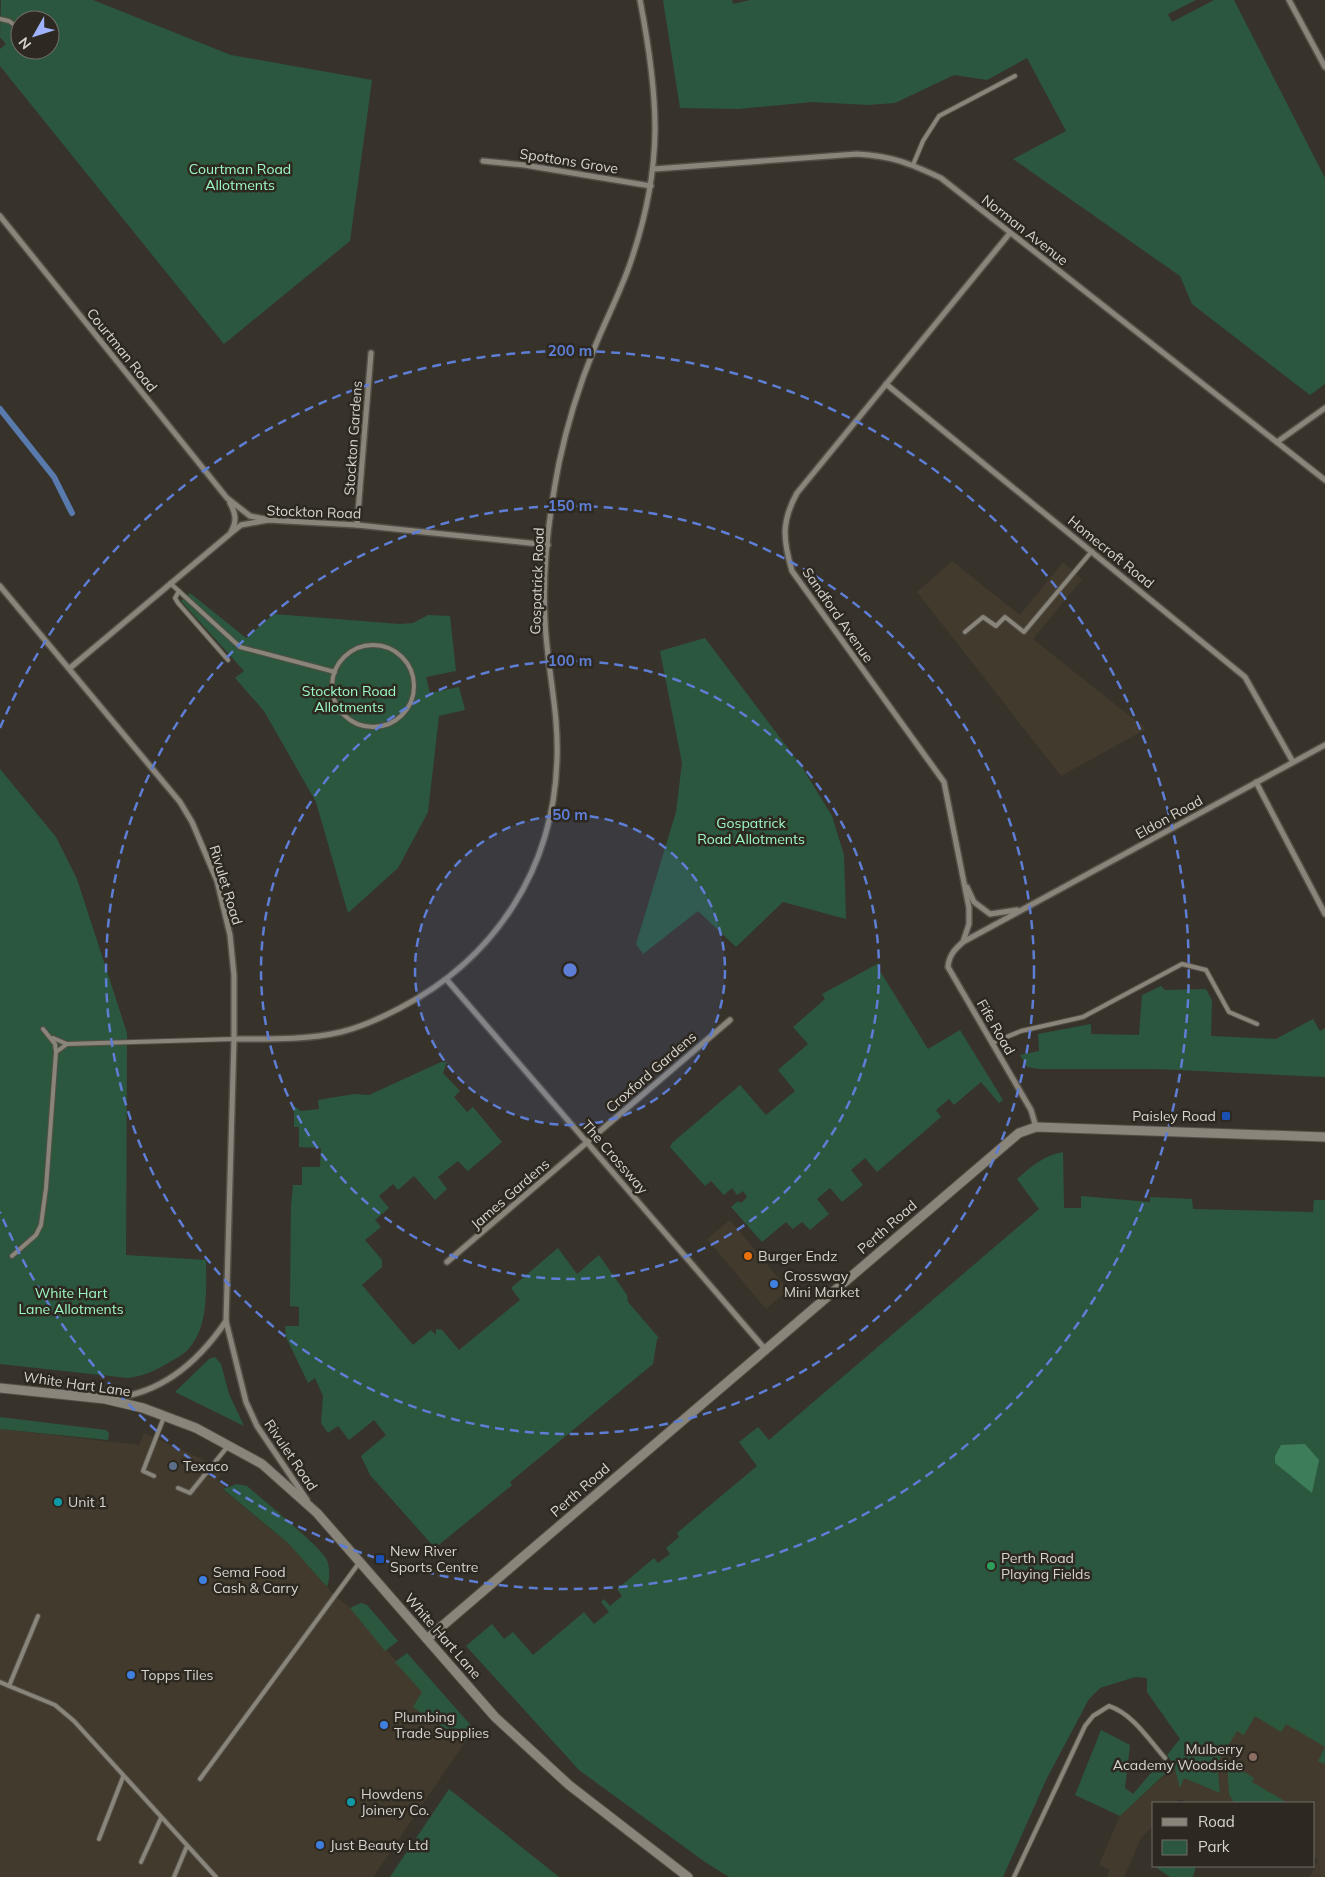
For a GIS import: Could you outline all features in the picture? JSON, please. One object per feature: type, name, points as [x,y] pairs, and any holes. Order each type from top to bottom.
[{"type":"street","name":"Gospatrick Road","points":[[234,1039],[311,1037],[341,1032],[394,1011],[447,980],[475,957],[514,905],[542,847],[555,788],[558,757],[544,617],[552,505],[568,426],[593,350],[630,266],[654,169],[656,114],[654,86],[640,0]]},
{"type":"street","points":[[1289,0],[1325,67]]},
{"type":"street","name":"Norman Avenue","points":[[654,169],[857,154],[885,156],[913,165],[941,178],[1325,480]]},
{"type":"street","name":"Spottons Grove","points":[[483,161],[524,165],[651,186]]},
{"type":"street","name":"Courtman Road","points":[[0,216],[227,498],[234,511],[236,522],[231,533]]},
{"type":"street","name":"Sandford Avenue","points":[[963,942],[970,924],[964,882],[944,782],[792,571],[786,550],[787,511],[797,493],[1010,233]]},
{"type":"street","name":"Stockton Gardens","points":[[357,525],[371,353]]},
{"type":"street","name":"Homecroft Road","points":[[886,384],[1245,677],[1293,762]]},
{"type":"street","points":[[1277,442],[1325,408]]},
{"type":"street","name":"Courtman Road","points":[[227,498],[250,516],[268,520]]},
{"type":"street","name":"Stockton Road","points":[[70,668],[170,583],[241,526],[268,520],[357,525],[548,546]]},
{"type":"street","name":"Rivulet Road","points":[[0,586],[180,802],[202,843],[217,881],[230,935],[234,975],[226,1321],[246,1402],[257,1426],[282,1466],[317,1513]]},
{"type":"street","name":"Eldon Road","points":[[963,942],[1325,745]]},
{"type":"street","points":[[1256,782],[1325,914]]},
{"type":"street","name":"Sandford Avenue","points":[[964,882],[974,902],[990,914]]},
{"type":"street","name":"Eldon Road","points":[[990,914],[1024,909]]},
{"type":"street","name":"Fife Road","points":[[963,942],[949,959],[948,967],[1031,1110],[1036,1127]]},
{"type":"street","name":"The Crossway","points":[[447,980],[765,1349]]},
{"type":"street","name":"Croxford Gardens","points":[[587,1142],[730,1020]]},
{"type":"street","name":"Perth Road","points":[[427,1639],[1019,1134],[1036,1127],[1325,1137]]},
{"type":"street","name":"James Gardens","points":[[447,1262],[587,1142]]},
{"type":"street","points":[[105,1399],[140,1394],[166,1382],[198,1356],[226,1321]]},
{"type":"street","name":"White Hart Lane","points":[[0,1388],[105,1399],[164,1415],[229,1444],[262,1464],[317,1513],[495,1717],[531,1751],[622,1827],[688,1877]]},
{"type":"lane","points":[[913,165],[923,141],[939,116],[1014,76]]},
{"type":"lane","points":[[965,632],[983,617],[996,626],[1005,617],[1024,632],[1092,551]]},
{"type":"lane","points":[[170,583],[240,647],[335,672]]},
{"type":"lane","points":[[178,591],[175,598],[178,603],[228,660]]},
{"type":"lane","points":[[364,646],[388,648],[406,662],[414,684],[413,696],[409,707],[391,723],[379,727],[356,723],[346,716],[334,697],[332,686],[335,672],[344,657],[353,650],[364,646]]},
{"type":"lane","points":[[992,1043],[1021,1031],[1083,1017],[1182,964],[1206,970],[1229,1012],[1257,1024]]},
{"type":"lane","points":[[12,1256],[36,1234],[41,1224],[46,1188],[56,1052],[55,1044],[42,1029]]},
{"type":"lane","points":[[50,1037],[67,1044],[234,1039]]},
{"type":"lane","points":[[56,1052],[67,1044]]},
{"type":"lane","points":[[154,1476],[143,1471],[164,1415]]},
{"type":"lane","points":[[178,1488],[190,1493],[229,1444]]},
{"type":"lane","points":[[200,1780],[360,1561]]},
{"type":"lane","points":[[9,1686],[38,1616]]},
{"type":"lane","points":[[0,1682],[55,1705],[74,1721],[216,1877]]},
{"type":"lane","points":[[1014,1877],[1085,1726],[1101,1710],[1109,1706],[1118,1709],[1131,1720],[1165,1758]]},
{"type":"lane","points":[[99,1839],[123,1777]]},
{"type":"lane","points":[[141,1862],[162,1818]]},
{"type":"lane","points":[[174,1877],[187,1846]]},
{"type":"shaded area","points":[[952,561],[1020,615],[1063,562],[1082,579],[1033,639],[1146,729],[1061,776],[917,592]]},
{"type":"shaded area","points":[[730,1220],[788,1290],[766,1309],[707,1239]]},
{"type":"shaded area","points":[[0,1429],[139,1445],[144,1433],[224,1469],[217,1480],[225,1486],[223,1490],[288,1543],[334,1595],[350,1608],[423,1692],[414,1707],[465,1742],[373,1877],[0,1877]]},
{"type":"shaded area","name":"Mulberry Academy Woodside","points":[[1325,1669],[1325,1877],[1310,1877],[1318,1859],[1315,1858],[1315,1802],[1188,1802],[1180,1799],[1176,1802],[1152,1802],[1152,1827],[1141,1838],[1124,1877],[1107,1877],[1110,1870],[1099,1865],[1120,1816],[1171,1769],[1187,1750]]},
{"type":"green space","name":"Courtman Road Allotments","points":[[1,0],[93,0],[231,55],[372,80],[350,241],[224,344],[0,66],[0,49],[6,44],[0,37]]},
{"type":"green space","points":[[663,0],[732,0],[733,4],[750,0],[1196,0],[1168,14],[1172,22],[1214,0],[1234,0],[1325,178],[1325,384],[1310,395],[1192,304],[1180,276],[1013,159],[1066,131],[1027,58],[987,80],[954,75],[895,103],[868,105],[813,102],[738,109],[680,108]]},
{"type":"green space","name":"Stockton Road Allotments","points":[[190,593],[246,638],[274,614],[399,624],[413,623],[428,615],[450,616],[456,671],[426,677],[430,693],[459,687],[465,710],[439,716],[428,812],[398,868],[348,913],[316,802],[264,711],[235,678],[244,671],[181,601]]},
{"type":"green space","name":"Gospatrick Road Allotments","points":[[705,638],[802,767],[832,816],[844,855],[846,919],[783,902],[736,947],[698,911],[643,954],[636,944],[676,812],[682,763],[660,651]]},
{"type":"green space","name":"White Hart Lane Allotments","points":[[0,769],[56,837],[77,879],[127,1033],[126,1255],[206,1260],[205,1305],[201,1328],[196,1338],[188,1350],[180,1356],[149,1373],[139,1376],[128,1378],[0,1364]]},
{"type":"green space","points":[[879,963],[880,971],[928,1049],[960,1030],[1003,1100],[999,1103],[981,1082],[954,1105],[949,1099],[936,1110],[941,1117],[877,1172],[865,1158],[851,1170],[863,1185],[842,1202],[830,1188],[817,1199],[829,1214],[810,1230],[802,1222],[793,1229],[786,1222],[762,1242],[731,1207],[738,1201],[741,1203],[747,1197],[743,1191],[737,1195],[732,1188],[724,1195],[711,1181],[705,1186],[670,1147],[672,1143],[740,1085],[766,1115],[795,1091],[778,1070],[808,1044],[793,1027],[825,999],[822,994]]},
{"type":"green space","points":[[1161,986],[1165,990],[1206,989],[1212,1000],[1211,1036],[1276,1039],[1313,1019],[1320,1031],[1325,1028],[1325,1077],[1157,1069],[1039,1069],[1027,1067],[1020,1055],[1039,1051],[1038,1034],[1091,1024],[1091,1034],[1139,1035],[1142,995]]},
{"type":"green space","points":[[441,1062],[447,1062],[443,1073],[460,1091],[454,1097],[467,1112],[473,1107],[502,1142],[468,1171],[458,1161],[438,1177],[447,1189],[435,1200],[414,1176],[398,1190],[393,1184],[379,1196],[389,1208],[375,1220],[381,1227],[365,1240],[382,1260],[382,1267],[362,1285],[413,1345],[431,1330],[436,1335],[436,1329],[442,1330],[459,1350],[520,1300],[511,1288],[558,1248],[577,1274],[599,1255],[627,1295],[628,1302],[659,1338],[657,1339],[653,1364],[510,1482],[512,1485],[435,1548],[370,1475],[361,1456],[386,1435],[374,1420],[349,1440],[338,1426],[328,1433],[321,1423],[323,1396],[315,1378],[308,1383],[286,1337],[285,1326],[299,1326],[299,1307],[290,1306],[291,1205],[293,1185],[302,1185],[302,1167],[320,1167],[321,1148],[299,1147],[299,1127],[294,1127],[294,1106],[301,1111],[319,1109],[318,1100],[354,1094],[369,1095]]},
{"type":"green space","name":"Perth Road Playing Fields","points":[[1063,1152],[1064,1208],[1081,1208],[1081,1196],[1150,1202],[1150,1197],[1192,1199],[1193,1209],[1313,1212],[1314,1200],[1325,1200],[1325,1747],[1286,1724],[1281,1732],[1255,1716],[1244,1735],[1237,1731],[1217,1764],[1220,1793],[1184,1778],[1180,1788],[1174,1765],[1167,1755],[1180,1739],[1147,1692],[1147,1678],[1135,1677],[1100,1688],[1089,1699],[1047,1778],[1003,1877],[729,1877],[705,1862],[579,1770],[466,1646],[492,1624],[504,1639],[513,1632],[533,1655],[584,1612],[594,1624],[609,1612],[601,1602],[604,1599],[610,1606],[622,1596],[617,1589],[654,1558],[658,1563],[670,1554],[666,1548],[679,1537],[677,1533],[757,1466],[739,1442],[758,1427],[769,1440],[1039,1209],[1017,1179],[1044,1159]]},
{"type":"green space","points":[[215,1357],[221,1364],[229,1394],[244,1426],[175,1392],[209,1359]]},
{"type":"green space","points":[[0,1417],[106,1430],[109,1433],[108,1440],[0,1429]]},
{"type":"green space","points":[[1305,1444],[1319,1460],[1312,1493],[1275,1463],[1275,1456],[1281,1445]]},
{"type":"green space","points":[[237,1484],[247,1486],[323,1554],[327,1560],[329,1570],[327,1587],[288,1543],[223,1489]]},
{"type":"green space","points":[[361,1603],[367,1605],[398,1641],[385,1651],[350,1608]]},
{"type":"green space","points":[[407,1653],[474,1729],[465,1742],[413,1707],[422,1692],[395,1662]]},
{"type":"green space","points":[[1101,1730],[1130,1745],[1125,1788],[1133,1794],[1163,1759],[1170,1769],[1120,1816],[1075,1795]]},
{"type":"green space","points":[[1325,1747],[1325,1762],[1324,1764],[1318,1761]]},
{"type":"green space","points":[[1227,1762],[1254,1778],[1252,1782],[1286,1802],[1233,1802],[1229,1794]]},
{"type":"green space","points":[[449,1789],[559,1877],[390,1877]]},
{"type":"green space","points":[[1155,1867],[1196,1867],[1193,1877],[1170,1877]]},
{"type":"waterway","points":[[0,409],[54,477],[72,513]]},
{"type":"place","name":"Paisley Road","points":[[1226,1116]]},
{"type":"place","name":"Burger Endz","points":[[748,1256]]},
{"type":"place","name":"Crossway Mini Market","points":[[774,1284]]},
{"type":"place","name":"Texaco","points":[[173,1466]]},
{"type":"place","name":"Unit 1","points":[[58,1502]]},
{"type":"place","name":"New River Sports Centre","points":[[380,1559]]},
{"type":"place","name":"Perth Road Playing Fields","points":[[991,1566]]},
{"type":"place","name":"Sema Food Cash & Carry","points":[[203,1580]]},
{"type":"place","name":"Topps Tiles","points":[[131,1675]]},
{"type":"place","name":"Plumbing Trade Supplies","points":[[384,1725]]},
{"type":"place","name":"Mulberry Academy Woodside","points":[[1253,1757]]},
{"type":"place","name":"Howdens Joinery Co.","points":[[351,1802]]},
{"type":"place","name":"Just Beauty Ltd","points":[[320,1845]]}]
